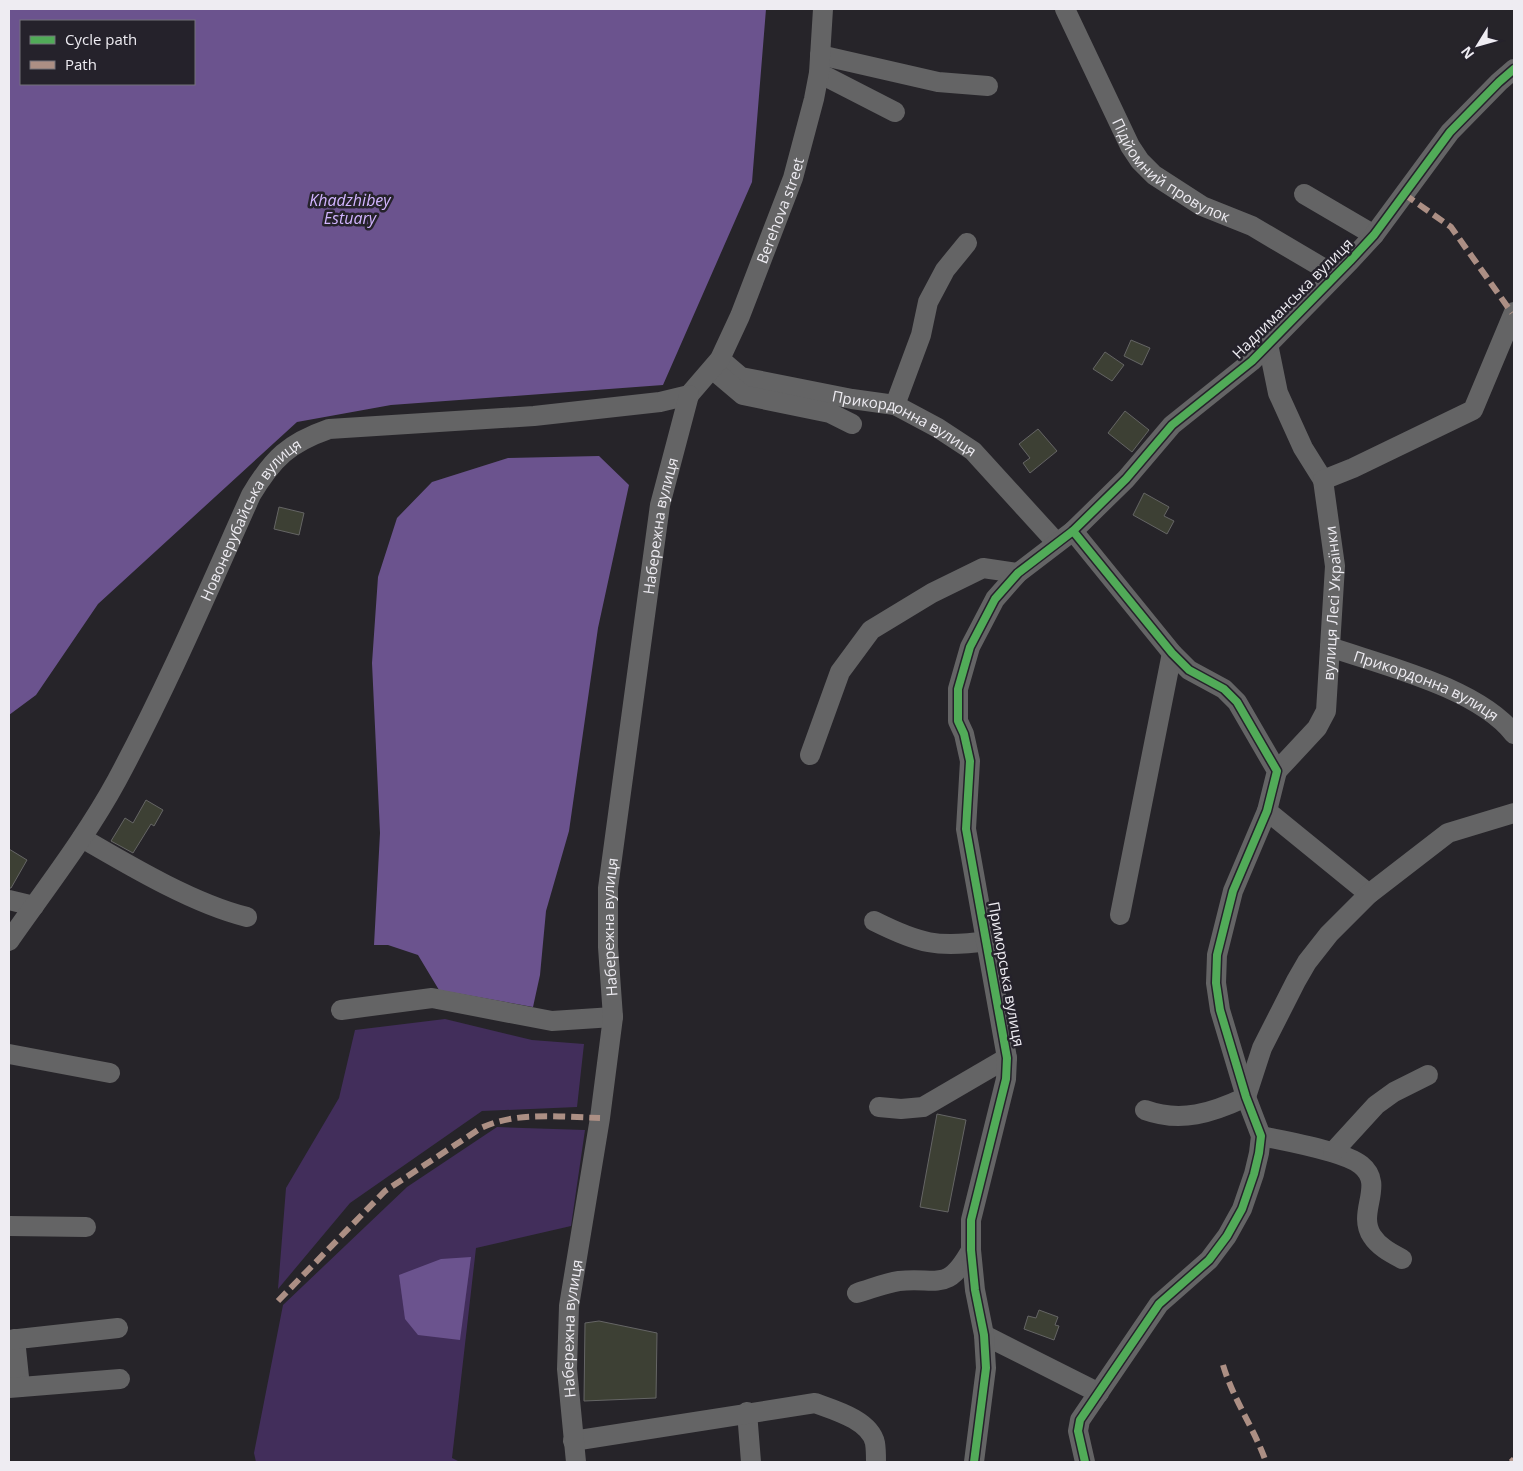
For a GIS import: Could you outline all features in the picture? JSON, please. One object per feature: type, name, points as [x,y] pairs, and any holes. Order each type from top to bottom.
[{"type":"street","name":"Berehova street","points":[[689,395],[717,365],[740,316],[793,178],[807,132],[819,64],[823,9]]},
{"type":"street","name":"Підйомний провулок","points":[[1065,9],[1130,146],[1140,161],[1154,174],[1202,206],[1252,226],[1335,275]]},
{"type":"street","points":[[819,64],[938,82],[988,86]]},
{"type":"street","points":[[819,64],[895,112]]},
{"type":"street","name":"Надлиманська вулиця","points":[[1072,531],[1126,479],[1172,424],[1252,361],[1374,235],[1450,132],[1514,69]]},
{"type":"street","points":[[1304,194],[1374,235]]},
{"type":"street","points":[[895,405],[921,335],[928,302],[945,270],[967,242]]},
{"type":"street","points":[[1268,344],[1278,393],[1303,448],[1323,480],[1353,468],[1473,410],[1514,312]]},
{"type":"street","points":[[717,365],[742,395],[830,413],[852,424]]},
{"type":"street","name":"Прикордонна вулиця","points":[[717,365],[742,377],[852,399],[895,405],[938,428],[973,451],[1056,542]]},
{"type":"street","name":"Новонерубайська вулиця","points":[[9,941],[82,838],[116,780],[188,639],[251,494],[269,467],[302,439],[329,429],[534,416],[660,402],[689,395]]},
{"type":"street","name":"Набережна вулиця","points":[[576,1462],[567,1369],[569,1306],[600,1118],[613,1017],[608,946],[608,888],[660,505],[689,395]]},
{"type":"street","name":"вулиця Лесі Українки","points":[[1278,771],[1323,719],[1326,711],[1334,566],[1323,480]]},
{"type":"street","points":[[1072,531],[1172,653],[1189,670],[1224,689],[1237,702],[1278,771],[1267,811],[1233,891],[1217,954],[1216,983],[1220,1010],[1246,1097],[1261,1136],[1259,1154],[1245,1200],[1227,1236],[1209,1260],[1159,1304],[1080,1420],[1078,1431],[1085,1462]]},
{"type":"street","name":"Приморська вулиця","points":[[974,1462],[986,1368],[984,1335],[975,1290],[971,1250],[971,1220],[1006,1079],[1007,1058],[988,941],[966,829],[970,761],[964,734],[958,721],[958,689],[970,647],[995,599],[1018,573],[1072,531]]},
{"type":"street","points":[[810,755],[840,672],[872,630],[932,593],[983,568],[1018,573]]},
{"type":"street","name":"Прикордонна вулиця","points":[[1330,647],[1449,690],[1475,701],[1512,723]]},
{"type":"street","points":[[1120,915],[1172,653]]},
{"type":"street","points":[[1267,811],[1370,894]]},
{"type":"street","points":[[1145,1110],[1169,1116],[1202,1115],[1246,1097],[1262,1048],[1307,962],[1329,934],[1370,894],[1448,833],[1514,813]]},
{"type":"street","points":[[82,838],[199,901],[227,912],[248,917]]},
{"type":"street","points":[[9,900],[34,906]]},
{"type":"street","points":[[874,921],[909,938],[932,944],[954,946],[988,941]]},
{"type":"street","points":[[341,1010],[432,998],[552,1021],[613,1017]]},
{"type":"street","points":[[9,1054],[110,1073]]},
{"type":"street","points":[[879,1107],[901,1109],[923,1107],[1007,1058]]},
{"type":"street","points":[[1334,1152],[1376,1105],[1394,1092],[1428,1075]]},
{"type":"street","points":[[1261,1136],[1334,1152],[1359,1163],[1368,1172],[1373,1185],[1366,1217],[1367,1226],[1380,1246],[1402,1259]]},
{"type":"street","points":[[9,1226],[86,1227]]},
{"type":"street","points":[[858,1293],[898,1281],[940,1282],[957,1271],[971,1250]]},
{"type":"street","points":[[118,1328],[12,1339],[14,1387],[120,1379]]},
{"type":"street","points":[[984,1335],[1099,1393]]},
{"type":"street","points":[[573,1441],[747,1412],[815,1403],[844,1415],[868,1429],[875,1442],[876,1462]]},
{"type":"street","points":[[747,1412],[751,1462]]},
{"type":"shaded area","points":[[445,1019],[532,1040],[584,1044],[577,1107],[482,1111],[350,1203],[278,1289],[286,1188],[339,1098],[355,1030]]},
{"type":"shaded area","points":[[497,1127],[585,1130],[571,1226],[476,1248],[452,1458],[460,1462],[256,1462],[254,1453],[283,1305],[407,1187]]},
{"type":"water","name":"Khadzhibey Estuary","points":[[9,9],[766,9],[752,182],[663,385],[391,405],[297,422],[98,604],[36,695],[9,715]]},
{"type":"water","points":[[599,456],[629,485],[598,628],[569,831],[546,911],[540,975],[533,1007],[439,990],[418,955],[388,945],[374,945],[380,833],[372,663],[378,577],[397,518],[432,482],[508,458]]},
{"type":"water","points":[[471,1257],[460,1340],[418,1335],[405,1319],[399,1275],[441,1259]]},
{"type":"building","points":[[1131,340],[1150,348],[1142,365],[1124,356]]},
{"type":"building","points":[[1105,352],[1124,365],[1112,381],[1093,369]]},
{"type":"building","points":[[1125,411],[1149,430],[1132,452],[1108,433]]},
{"type":"building","points":[[1038,429],[1057,451],[1030,473],[1023,463],[1030,458],[1019,444]]},
{"type":"building","points":[[1144,493],[1169,507],[1164,516],[1174,521],[1167,534],[1133,515]]},
{"type":"building","points":[[279,507],[304,513],[299,535],[274,529]]},
{"type":"building","points":[[146,800],[163,810],[154,826],[151,824],[133,853],[111,841],[125,818],[133,823]]},
{"type":"building","points":[[9,849],[27,860],[11,888],[9,888]]},
{"type":"building","points":[[937,1114],[966,1120],[948,1212],[920,1207]]},
{"type":"building","points":[[1039,1310],[1058,1317],[1055,1325],[1059,1326],[1054,1340],[1024,1329],[1028,1316],[1036,1318]]},
{"type":"building","points":[[599,1321],[657,1333],[656,1398],[584,1401],[585,1323]]},
{"type":"marked path","points":[[1404,194],[1451,227],[1512,313]]},
{"type":"marked path","points":[[278,1301],[385,1191],[481,1128],[509,1119],[524,1117],[600,1118]]},
{"type":"marked path","points":[[1223,1365],[1232,1390],[1256,1437],[1266,1462]]},
{"type":"marked path","points":[[1511,1462],[1514,1459]]},
{"type":"cycle path","points":[[974,1462],[986,1368],[984,1335],[975,1290],[971,1250],[971,1220],[1006,1079],[1007,1058],[966,829],[970,761],[964,734],[958,721],[958,689],[970,647],[995,599],[1018,573],[1073,531],[1126,479],[1172,425],[1252,361],[1374,235],[1450,132],[1514,69]]},
{"type":"cycle path","points":[[1073,531],[1172,653],[1189,670],[1224,689],[1237,702],[1277,771],[1267,811],[1233,891],[1217,955],[1216,983],[1220,1010],[1246,1097],[1261,1136],[1254,1174],[1242,1209],[1227,1236],[1209,1260],[1159,1304],[1080,1420],[1078,1431],[1085,1462]]}]
